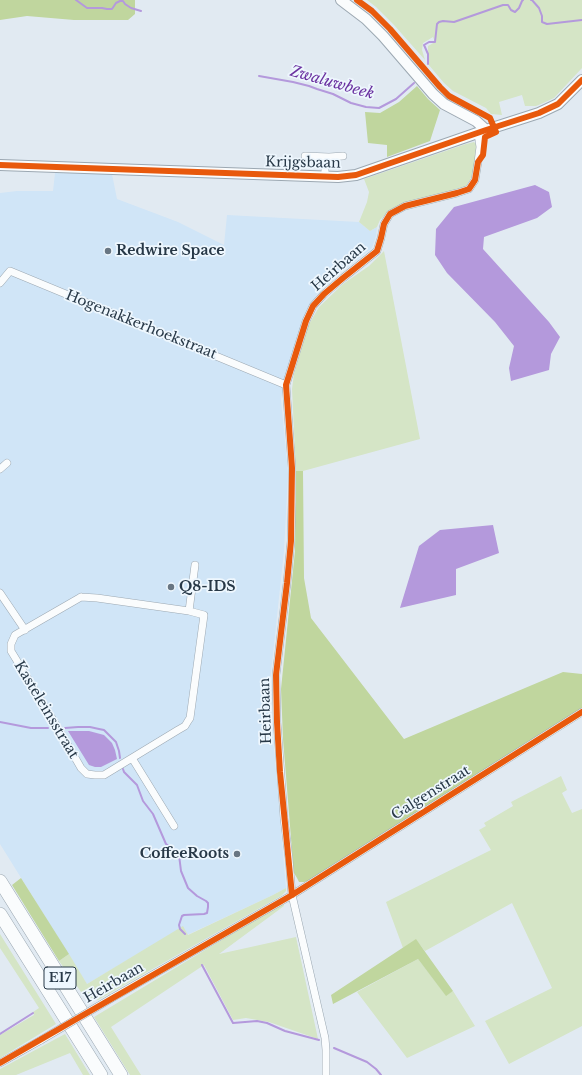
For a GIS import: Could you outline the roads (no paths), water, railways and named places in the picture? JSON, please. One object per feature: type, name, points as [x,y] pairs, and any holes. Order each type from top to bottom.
[{"type":"highway","name":"E17","points":[[0,881],[121,1075]]},
{"type":"highway","name":"E17","points":[[0,914],[101,1075]]},
{"type":"main road","points":[[341,0],[366,19],[383,36],[433,94],[444,104],[476,121],[482,132]]},
{"type":"main road","name":"Krijgsbaan","points":[[0,165],[338,177],[356,175],[539,113],[558,104],[582,80]]},
{"type":"street","name":"Heirbaan","points":[[0,1063],[292,895],[280,772],[276,675],[287,584],[291,533],[292,468],[286,385],[306,321],[313,306],[324,294],[377,251],[384,224],[390,214],[405,206],[469,189],[475,180],[482,132]]},
{"type":"street","name":"Krijgsbaan","points":[[305,156],[343,156]]},
{"type":"street","name":"Krijgsbaan","points":[[325,157],[325,176]]},
{"type":"street","name":"Hogenakkerhoekstraat","points":[[0,283],[10,271],[286,385]]},
{"type":"street","points":[[0,469],[7,463]]},
{"type":"street","points":[[189,611],[195,564]]},
{"type":"street","points":[[0,593],[25,630]]},
{"type":"street","name":"Kasteleinsstraat","points":[[81,597],[189,611],[204,615],[190,718],[185,726],[104,775],[87,774],[81,768],[11,651],[11,644],[15,635],[81,597]]},
{"type":"street","name":"Galgenstraat","points":[[292,895],[582,712]]},
{"type":"street","points":[[132,758],[174,826]]},
{"type":"street","points":[[292,895],[325,1038],[326,1075]]},
{"type":"waterway","name":"Zwaluwbeek","points":[[76,0],[87,8],[107,9],[112,9],[116,3],[123,1],[131,8],[141,11]]},
{"type":"waterway","name":"Zwaluwbeek","points":[[428,64],[428,54],[424,45],[429,42],[435,42],[437,24],[439,22],[454,22],[503,5],[508,5],[511,10],[515,12],[523,0]]},
{"type":"waterway","name":"Zwaluwbeek","points":[[531,0],[539,8],[542,16],[542,22],[547,24],[582,20]]},
{"type":"waterway","name":"Zwaluwbeek","points":[[259,76],[309,86],[333,94],[351,103],[366,107],[379,108],[396,99],[414,83]]},
{"type":"waterway","name":"Zwaluwbeek","points":[[0,722],[31,728],[48,728]]},
{"type":"waterway","name":"Zwaluwbeek","points":[[65,728],[90,727],[104,730],[116,742],[120,758]]},
{"type":"waterway","name":"Zwaluwbeek","points":[[123,769],[124,772],[137,785],[143,801],[153,814],[166,844],[175,850],[179,855],[181,871],[188,888],[208,903],[207,913],[182,916],[179,925],[180,929],[185,934]]},
{"type":"waterway","name":"Zwaluwbeek","points":[[202,965],[233,1023],[257,1021],[267,1023],[285,1031],[319,1040]]},
{"type":"waterway","points":[[0,1034],[33,1013]]},
{"type":"waterway","name":"Zwaluwbeek","points":[[334,1048],[367,1062],[381,1075]]},
{"type":"place","name":"Redwire Space","points":[[108,251]]},
{"type":"place","name":"Q8-IDS","points":[[171,587]]},
{"type":"place","name":"CoffeeRoots","points":[[237,854]]}]
